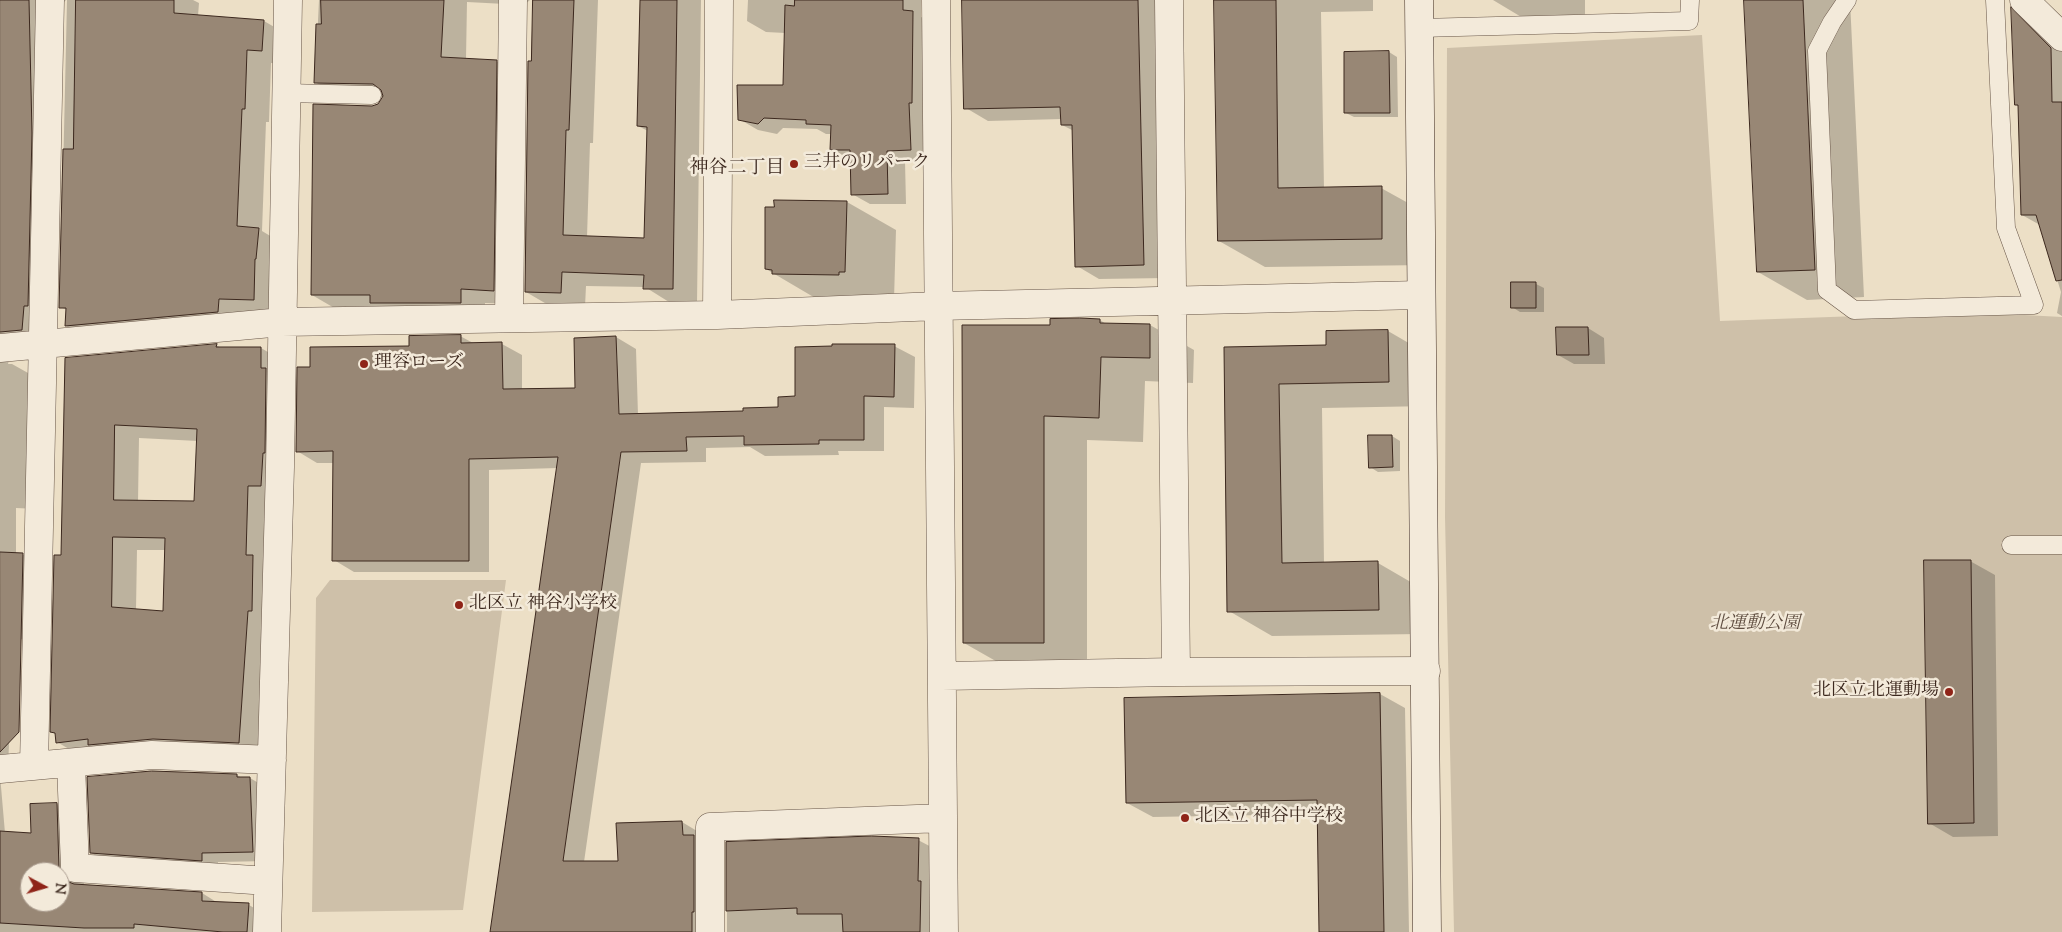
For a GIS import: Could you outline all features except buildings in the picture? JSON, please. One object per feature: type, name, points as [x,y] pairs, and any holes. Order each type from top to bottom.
[{"type":"street","points":[[34,766],[50,0]]},
{"type":"street","points":[[267,932],[288,0]]},
{"type":"street","points":[[510,318],[513,0]]},
{"type":"street","points":[[717,315],[719,0]]},
{"type":"street","points":[[936,0],[944,932]]},
{"type":"street","points":[[1169,0],[1176,672]]},
{"type":"street","points":[[1419,0],[1427,932]]},
{"type":"street","points":[[2024,0],[2062,37]]},
{"type":"street","points":[[0,348],[282,322],[717,315],[938,306],[1421,295]]},
{"type":"street","points":[[942,676],[1176,672],[1426,671]]},
{"type":"street","points":[[0,769],[71,764],[152,755],[272,760]]},
{"type":"street","points":[[71,764],[75,868],[268,881]]},
{"type":"street","points":[[710,932],[710,826],[943,818]]},
{"type":"lane","points":[[1420,28],[1689,21],[1690,0]]},
{"type":"lane","points":[[1847,0],[1832,22],[1818,51],[1827,290],[1854,310],[2034,305],[2006,228],[1995,0]]},
{"type":"lane","points":[[286,93],[372,95]]},
{"type":"lane","points":[[2010,545],[2062,545]]},
{"type":"green space","name":"北運動公園","points":[[1702,35],[1720,321],[1968,312],[2062,317],[2062,932],[1454,932],[1445,517],[1447,48]]},
{"type":"green space","points":[[330,580],[506,580],[463,910],[312,912],[316,598]]},
{"type":"place","name":"三井のリパーク","points":[[794,164]]},
{"type":"place","name":"理容ローズ","points":[[364,364]]},
{"type":"place","name":"北区立 神谷小学校","points":[[459,605]]},
{"type":"place","name":"北区立北運動場","points":[[1949,692]]},
{"type":"place","name":"北区立 神谷中学校","points":[[1185,818]]},
{"type":"district","name":"神谷二丁目","points":[[737,170]]}]
